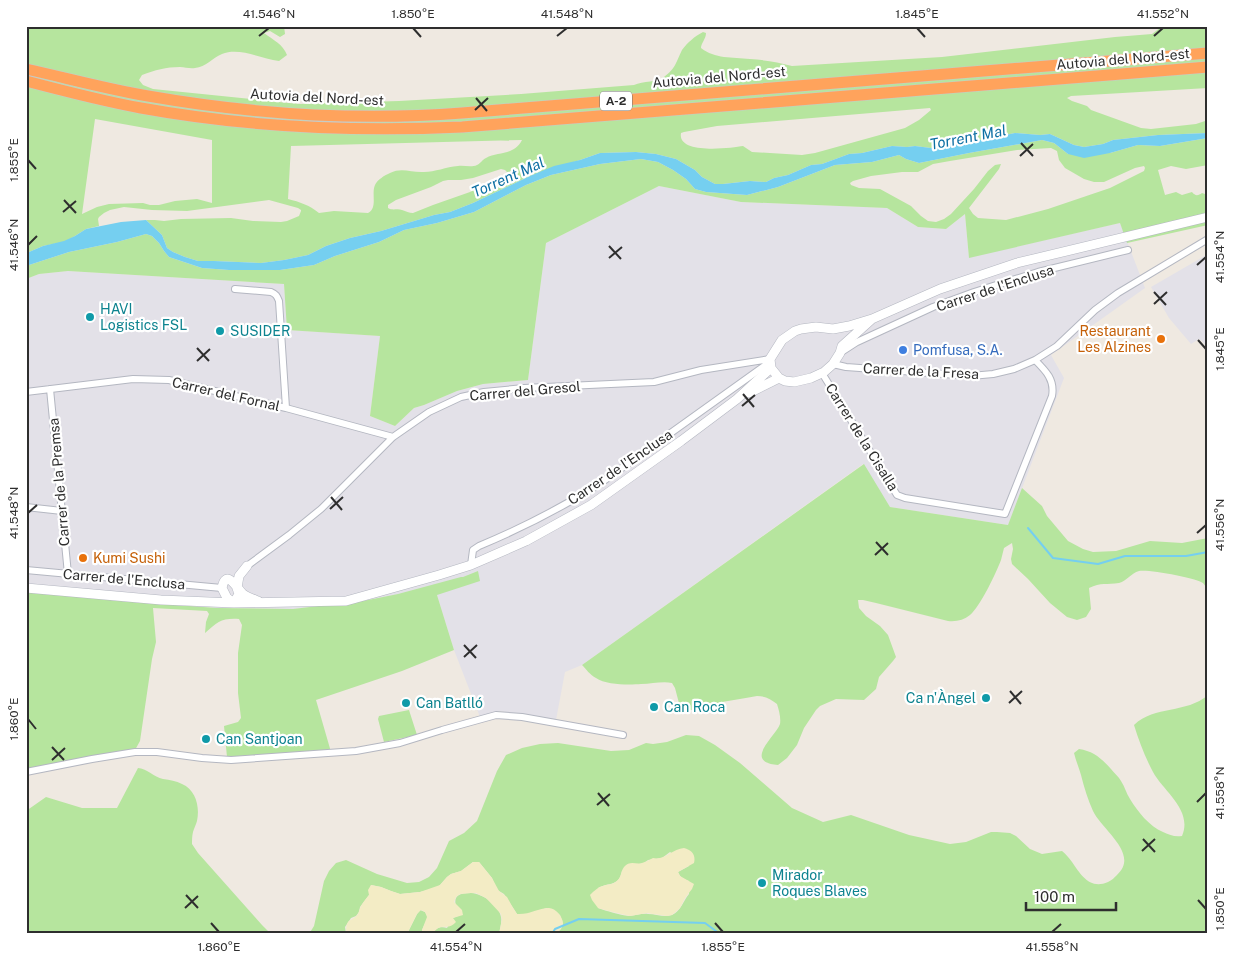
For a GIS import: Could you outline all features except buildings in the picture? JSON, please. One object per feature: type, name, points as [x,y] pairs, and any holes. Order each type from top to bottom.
[{"type":"highway","name":"Autovia del Nord-est","points":[[26,68],[130,92],[191,103],[270,112],[387,116],[462,113],[1208,53]]},
{"type":"highway","name":"Autovia del Nord-est","points":[[26,81],[78,95],[141,108],[215,119],[312,128],[354,129],[472,126],[1208,67]]},
{"type":"street","points":[[737,399],[770,363],[782,340],[795,331],[816,327],[833,329],[849,326],[872,319],[940,289],[1017,263],[1208,217]]},
{"type":"street","name":"Carrer de la Fresa","points":[[833,364],[846,367],[971,376],[993,374],[1014,369],[1035,360],[1057,346],[1095,310],[1208,239]]},
{"type":"street","name":"Carrer de l'Enclusa","points":[[841,349],[933,307],[974,292],[1038,272],[1128,250]]},
{"type":"street","points":[[235,289],[271,292],[275,294],[279,301],[286,408]]},
{"type":"street","points":[[770,363],[779,378],[785,381],[794,382],[811,378],[822,373],[833,364],[841,349],[872,319]]},
{"type":"street","points":[[833,329],[837,333],[841,349]]},
{"type":"street","name":"Carrer de la Cisalla","points":[[822,373],[897,495],[905,498],[1005,514],[1052,396],[1053,389],[1050,378],[1035,360]]},
{"type":"street","name":"Carrer de l'Enclusa","points":[[471,565],[473,550],[534,522],[570,502],[770,363]]},
{"type":"street","name":"Carrer del Gresol","points":[[247,566],[321,509],[393,437],[430,412],[461,397],[484,392],[524,388],[654,382],[701,370],[770,363]]},
{"type":"street","points":[[26,588],[161,600],[234,603],[346,601],[471,565],[526,541],[591,505],[737,399],[779,378]]},
{"type":"street","name":"Carrer del Fornal","points":[[26,392],[133,379],[169,380],[286,408],[393,437]]},
{"type":"street","name":"Carrer de la Premsa","points":[[50,389],[68,574]]},
{"type":"street","points":[[26,507],[62,511]]},
{"type":"street","points":[[205,601],[218,595],[229,576],[247,566]]},
{"type":"street","points":[[237,588],[239,576],[247,566]]},
{"type":"street","name":"Carrer de l'Enclusa","points":[[26,570],[222,588]]},
{"type":"street","points":[[227,580],[233,581],[239,594],[234,603]]},
{"type":"street","points":[[222,588],[226,598],[234,603]]},
{"type":"street","points":[[237,588],[244,594],[263,602]]},
{"type":"street","points":[[26,772],[135,752],[164,752],[231,760],[356,751],[400,743],[496,715],[522,717],[623,735]]},
{"type":"shaded area","points":[[659,186],[741,202],[887,208],[918,227],[946,229],[965,214],[969,257],[1120,223],[1145,288],[1051,355],[1064,378],[1008,525],[890,507],[863,464],[582,665],[565,672],[556,720],[499,711],[480,717],[454,650],[434,585],[368,600],[293,609],[217,608],[120,601],[26,591],[26,279],[39,274],[68,271],[284,284],[287,330],[380,336],[370,416],[395,426],[414,408],[457,391],[483,384],[528,380],[546,243]]},
{"type":"shaded area","points":[[1208,254],[1208,349],[1199,339],[1191,344],[1169,318],[1151,287]]},
{"type":"green space","points":[[26,26],[284,26],[285,34],[280,37],[270,31],[264,33],[277,42],[285,51],[287,55],[279,61],[229,52],[199,67],[161,69],[142,75],[139,80],[143,85],[153,89],[299,104],[399,101],[634,85],[658,80],[668,74],[684,47],[703,32],[706,35],[701,48],[706,52],[724,57],[771,61],[792,66],[942,57],[1152,34],[1160,28],[1208,26],[1208,88],[1071,96],[1067,98],[1087,106],[1091,110],[1141,128],[1151,129],[1196,124],[1208,120],[1208,133],[1158,135],[1113,140],[1103,144],[1084,147],[1074,145],[1050,134],[1015,133],[965,143],[955,141],[931,148],[892,146],[849,154],[822,164],[811,165],[766,182],[750,181],[723,184],[715,184],[676,159],[636,152],[600,153],[530,176],[450,212],[350,238],[326,246],[308,255],[284,260],[261,263],[198,261],[167,248],[162,235],[146,220],[231,218],[281,222],[299,216],[301,210],[298,208],[269,200],[187,211],[124,207],[104,213],[98,219],[99,226],[86,229],[64,242],[26,252]],"holes":[[[930,108],[931,110],[905,128],[802,155],[752,152],[743,146],[717,149],[696,147],[687,145],[682,140],[681,133],[717,126]],[[95,119],[212,140],[212,203],[197,199],[159,205],[143,203],[109,204],[82,214]],[[522,140],[515,149],[491,156],[475,166],[460,166],[428,172],[394,171],[379,180],[375,185],[374,204],[368,213],[334,211],[319,213],[304,204],[288,199],[291,146]],[[501,169],[507,172],[504,177],[470,192],[413,213],[388,208],[388,205],[396,200],[443,181],[473,178]]]},
{"type":"green space","points":[[1208,138],[1208,165],[1186,169],[1171,166],[1158,170],[1165,195],[1176,192],[1182,195],[1192,192],[1198,195],[1205,194],[1208,191],[1208,225],[1127,243],[1120,223],[969,258],[965,214],[946,229],[918,227],[887,208],[741,202],[659,186],[546,243],[528,380],[483,384],[457,391],[414,408],[395,426],[370,416],[380,336],[287,330],[284,284],[68,271],[39,274],[26,279],[26,266],[69,252],[146,234],[152,236],[159,243],[169,257],[202,268],[280,270],[314,265],[379,242],[404,230],[474,212],[526,185],[551,175],[600,164],[641,159],[658,162],[673,170],[686,179],[695,189],[706,192],[747,195],[778,187],[835,165],[872,162],[899,155],[919,163],[1042,140],[1054,143],[1068,154],[1110,153],[1138,145],[1160,146]],"holes":[[[1051,148],[1057,151],[1059,160],[1065,168],[1084,179],[1094,182],[1104,182],[1135,168],[1144,166],[1145,168],[1144,171],[1110,188],[1048,209],[1006,220],[978,218],[969,208],[1001,164],[995,165],[988,171],[951,214],[936,222],[928,221],[911,206],[880,189],[859,188],[850,183],[871,176],[918,172],[933,164],[1017,150]]]},
{"type":"green space","points":[[864,464],[890,507],[1008,525],[1022,488],[1042,506],[1047,516],[1068,541],[1093,552],[1116,551],[1150,541],[1182,543],[1208,538],[1208,590],[1203,583],[1192,579],[1139,571],[1119,583],[1101,584],[1089,588],[1091,609],[1086,617],[1077,620],[1067,617],[1050,603],[1012,564],[1012,543],[1004,548],[1001,560],[978,605],[970,615],[963,619],[948,621],[858,600],[859,608],[888,635],[896,657],[879,677],[876,689],[864,700],[836,699],[820,706],[804,728],[797,745],[787,758],[778,765],[768,763],[763,759],[762,754],[780,724],[777,704],[770,699],[757,696],[690,710],[680,707],[672,683],[611,683],[594,677],[582,665]]},
{"type":"green space","points":[[478,571],[480,581],[437,595],[454,650],[402,671],[316,700],[331,752],[320,750],[227,757],[224,726],[238,722],[241,718],[238,693],[238,653],[242,625],[239,619],[228,619],[217,623],[205,633],[209,614],[207,611],[153,608],[156,642],[140,741],[135,750],[26,770],[26,591],[120,601],[217,608],[293,609],[368,600],[398,594],[463,577]]},
{"type":"green space","points":[[1208,695],[1208,934],[555,934],[563,925],[560,915],[547,908],[527,914],[517,914],[504,894],[496,888],[492,878],[479,862],[473,862],[461,871],[451,874],[436,888],[420,892],[400,894],[371,885],[369,895],[360,907],[359,912],[351,918],[345,927],[346,934],[309,934],[314,926],[324,881],[336,863],[346,860],[377,874],[407,883],[419,882],[429,877],[437,868],[449,841],[464,833],[477,821],[497,771],[506,755],[522,748],[540,744],[558,743],[611,751],[629,750],[646,743],[667,742],[686,735],[699,736],[740,763],[792,808],[823,822],[851,815],[909,835],[950,844],[966,842],[991,832],[1010,833],[1030,849],[1042,854],[1062,851],[1087,880],[1091,883],[1102,884],[1117,875],[1123,867],[1124,859],[1117,842],[1093,811],[1074,753],[1079,749],[1093,753],[1100,758],[1119,778],[1140,814],[1158,829],[1174,836],[1182,836],[1184,818],[1181,810],[1153,772],[1142,749],[1134,725],[1151,715],[1199,701]],"holes":[[[670,852],[689,866],[678,872],[682,878],[689,881],[689,894],[680,908],[672,915],[646,914],[629,916],[598,908],[598,888],[619,880],[622,871],[648,860],[662,858]]]},
{"type":"green space","points":[[409,710],[417,735],[384,742],[378,719],[379,716]]},
{"type":"green space","points":[[138,768],[144,769],[160,778],[180,783],[191,790],[198,810],[192,844],[271,934],[26,934],[26,811],[46,797],[82,808],[117,808]]},
{"type":"green space","points":[[471,893],[485,898],[497,908],[501,919],[499,934],[430,934],[438,928],[447,928],[453,918],[458,916],[455,902],[457,896]]},
{"type":"green space","points":[[420,910],[425,912],[428,917],[422,934],[407,934],[417,914]]},
{"type":"sand","points":[[684,848],[693,853],[694,863],[678,872],[680,876],[694,884],[680,908],[672,915],[647,913],[630,916],[598,908],[592,900],[590,895],[599,887],[613,884],[617,881],[626,865],[642,863],[653,858],[661,858]]},
{"type":"sand","points":[[473,862],[479,862],[492,878],[499,891],[507,897],[517,914],[552,908],[562,919],[563,925],[561,929],[555,934],[499,934],[501,914],[486,898],[476,893],[471,893],[460,894],[456,897],[454,902],[462,910],[463,915],[453,918],[456,922],[429,934],[422,934],[427,917],[425,912],[421,910],[407,934],[346,934],[348,922],[358,914],[369,895],[368,890],[371,885],[400,894],[420,892],[440,885],[451,874],[461,871]]},
{"type":"water","points":[[1015,133],[1050,134],[1074,145],[1084,147],[1103,144],[1113,140],[1158,135],[1208,133],[1208,138],[1160,146],[1138,145],[1084,158],[1068,154],[1054,143],[1042,140],[919,163],[899,155],[872,162],[835,165],[778,187],[747,195],[706,192],[695,189],[686,179],[673,170],[658,162],[641,159],[600,164],[551,175],[526,185],[474,212],[404,230],[379,242],[314,265],[280,270],[202,268],[169,257],[152,236],[146,234],[69,252],[26,266],[26,252],[64,241],[86,229],[121,222],[146,220],[162,235],[167,248],[198,261],[261,263],[284,260],[308,255],[326,246],[350,238],[450,212],[554,166],[600,153],[636,152],[676,159],[715,184],[750,181],[766,182],[811,165],[822,164],[849,154],[892,146],[931,148],[955,141],[966,143]]},
{"type":"waterway","points":[[1028,528],[1053,558],[1098,564],[1125,556],[1186,556],[1208,552]]},
{"type":"waterway","points":[[552,934],[555,929],[579,919],[705,923],[720,934]]},
{"type":"place","name":"HAVI Logistics FSL","points":[[90,317]]},
{"type":"place","name":"SUSIDER","points":[[220,331]]},
{"type":"place","name":"Restaurant Les Alzines","points":[[1161,339]]},
{"type":"place","name":"Pomfusa, S.A.","points":[[903,350]]},
{"type":"place","name":"Kumi Sushi","points":[[83,558]]},
{"type":"place","name":"Ca n'Àngel","points":[[986,698]]},
{"type":"place","name":"Can Batlló","points":[[406,703]]},
{"type":"place","name":"Can Roca","points":[[654,707]]},
{"type":"place","name":"Can Santjoan","points":[[206,739]]},
{"type":"place","name":"Mirador Roques Blaves","points":[[762,883]]},
{"type":"water label","name":"Torrent Mal","points":[[968,137]]},
{"type":"water label","name":"Torrent Mal","points":[[508,177]]}]
